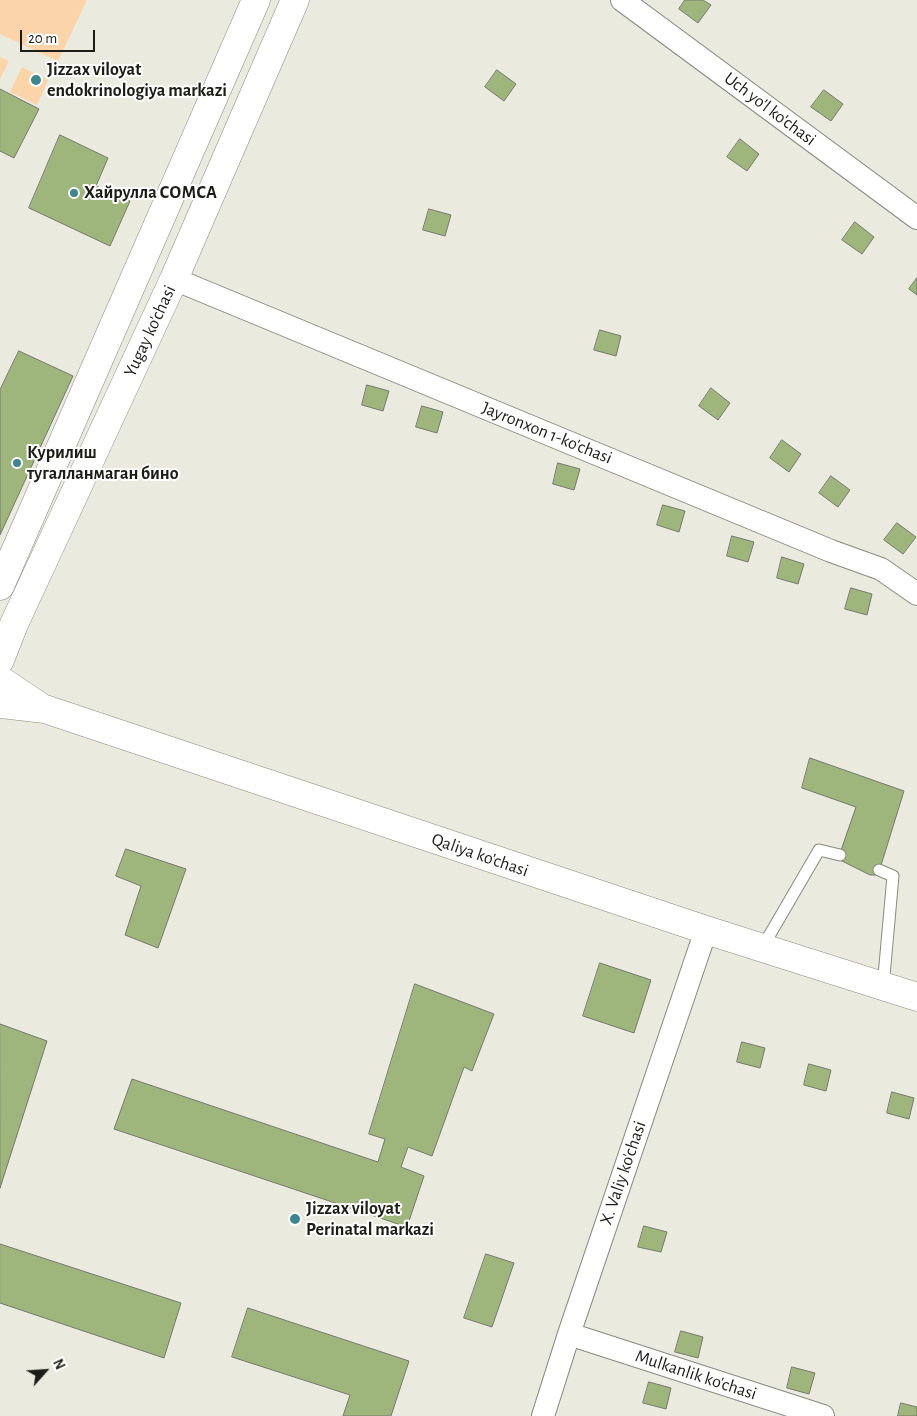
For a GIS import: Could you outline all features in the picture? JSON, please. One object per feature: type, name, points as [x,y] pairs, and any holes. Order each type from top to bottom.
[{"type":"main road","name":"Yugay ko'chasi","points":[[0,586],[256,0]]},
{"type":"main road","name":"Yugay ko'chasi","points":[[0,660],[14,624],[174,279],[295,0]]},
{"type":"main road","name":"Qaliya ko'chasi","points":[[0,680],[45,709]]},
{"type":"main road","name":"Qaliya ko'chasi","points":[[0,704],[45,709],[706,930],[917,997]]},
{"type":"street","name":"Uch yo'l ko'chasi","points":[[622,0],[917,218]]},
{"type":"street","name":"Jayronxon 1-ko'chasi","points":[[174,279],[881,570],[917,594]]},
{"type":"street","name":"X. Valiy ko'chasi","points":[[543,1416],[706,930]]},
{"type":"street","name":"Mulkanlik ko'chasi","points":[[569,1334],[823,1416]]},
{"type":"lane","points":[[762,948],[819,850],[840,856]]},
{"type":"lane","points":[[879,870],[893,876],[883,986]]},
{"type":"shaded area","points":[[0,0],[86,0],[86,2],[58,61],[0,34]]},
{"type":"shaded area","points":[[0,57],[9,61],[0,79]]},
{"type":"shaded area","points":[[22,67],[48,80],[37,105],[10,92]]},
{"type":"building","points":[[685,0],[703,0],[711,5],[698,23],[679,9]]},
{"type":"building","points":[[497,70],[516,84],[504,101],[485,87]]},
{"type":"building","points":[[0,89],[39,109],[14,158],[0,151]]},
{"type":"building","points":[[824,90],[843,104],[831,121],[811,107]]},
{"type":"building","name":"Хайрулла СОМСА","points":[[60,135],[108,158],[96,186],[130,201],[110,246],[29,208]]},
{"type":"building","points":[[740,139],[759,154],[747,171],[727,157]]},
{"type":"building","points":[[429,209],[451,215],[445,236],[423,230]]},
{"type":"building","points":[[855,222],[874,237],[862,254],[842,240]]},
{"type":"building","points":[[917,278],[917,295],[909,289]]},
{"type":"building","points":[[600,330],[621,336],[616,356],[594,350]]},
{"type":"building","name":"Курилиш тугалланмаган бино","points":[[19,351],[73,376],[0,535],[0,390]]},
{"type":"building","points":[[367,385],[389,391],[383,411],[362,405]]},
{"type":"building","points":[[711,388],[730,403],[718,420],[699,406]]},
{"type":"building","points":[[422,406],[443,412],[437,433],[416,427]]},
{"type":"building","points":[[782,440],[801,454],[789,472],[770,458]]},
{"type":"building","points":[[558,463],[580,469],[574,490],[553,484]]},
{"type":"building","points":[[831,476],[850,490],[838,507],[819,493]]},
{"type":"building","points":[[663,505],[685,511],[679,532],[657,525]]},
{"type":"building","points":[[897,523],[916,537],[903,554],[884,540]]},
{"type":"building","points":[[732,536],[754,542],[748,562],[727,556]]},
{"type":"building","points":[[782,557],[804,564],[798,584],[777,578]]},
{"type":"building","points":[[851,588],[872,594],[867,615],[845,609]]},
{"type":"building","points":[[810,758],[904,791],[878,875],[870,875],[838,859],[856,807],[802,788]]},
{"type":"building","points":[[126,849],[186,869],[158,948],[125,935],[141,886],[116,876]]},
{"type":"building","points":[[600,963],[651,980],[634,1033],[583,1016]]},
{"type":"building","points":[[415,984],[494,1014],[472,1071],[464,1067],[432,1156],[408,1147],[401,1167],[424,1176],[407,1227],[114,1129],[132,1079],[378,1162],[385,1139],[369,1134]]},
{"type":"building","points":[[0,1024],[47,1041],[0,1188]]},
{"type":"building","points":[[742,1042],[765,1048],[760,1068],[737,1062]]},
{"type":"building","points":[[809,1064],[831,1070],[826,1091],[804,1085]]},
{"type":"building","points":[[892,1092],[914,1098],[909,1119],[887,1113]]},
{"type":"building","points":[[644,1226],[667,1232],[661,1252],[638,1247]]},
{"type":"building","points":[[0,1244],[181,1303],[164,1358],[0,1303]]},
{"type":"building","points":[[486,1254],[514,1263],[492,1327],[464,1318]]},
{"type":"building","points":[[248,1308],[409,1361],[391,1416],[343,1416],[350,1395],[232,1357]]},
{"type":"building","points":[[681,1331],[703,1337],[698,1358],[675,1352]]},
{"type":"building","points":[[792,1367],[815,1373],[809,1394],[787,1388]]},
{"type":"building","points":[[649,1382],[671,1388],[666,1409],[643,1403]]},
{"type":"building","points":[[901,1403],[917,1407],[917,1416],[898,1416]]},
{"type":"place","name":"Jizzax viloyat endokrinologiya markazi","points":[[36,80]]},
{"type":"place","name":"Хайрулла СОМСА","points":[[74,193]]},
{"type":"place","name":"Курилиш тугалланмаган бино","points":[[17,463]]},
{"type":"place","name":"Jizzax viloyat Perinatal markazi","points":[[295,1219]]}]
